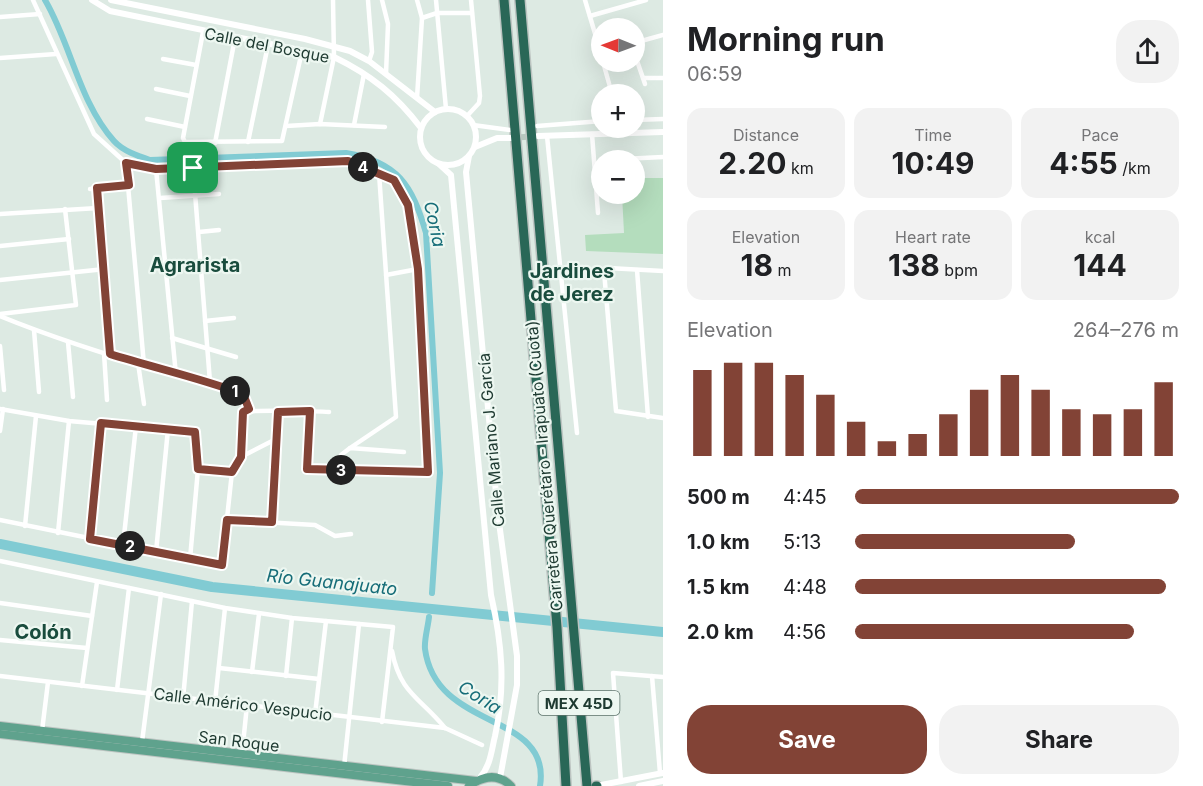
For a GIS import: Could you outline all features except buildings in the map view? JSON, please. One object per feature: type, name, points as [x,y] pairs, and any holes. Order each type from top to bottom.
[{"type":"highway","name":"Carretera Querétaro - Irapuato (Cuota)","points":[[504,0],[556,612],[566,782]]},
{"type":"highway","name":"Carretera Querétaro - Irapuato (Cuota)","points":[[520,0],[572,627],[592,784]]},
{"type":"main road","name":"San Roque","points":[[0,726],[142,742],[448,786]]},
{"type":"main road","name":"San Roque","points":[[0,734],[223,755],[242,754],[475,782],[500,778]]},
{"type":"main road","points":[[500,778],[511,786]]},
{"type":"street","points":[[33,0],[94,134],[126,163],[156,169],[348,161],[394,180],[408,205],[418,269],[428,472],[307,469],[310,411]]},
{"type":"street","name":"Calle del Bosque","points":[[92,0],[110,11],[203,32],[334,57],[365,71],[404,105],[421,128]]},
{"type":"street","name":"Calle del Bosque","points":[[111,0],[335,47],[369,61],[435,112]]},
{"type":"street","points":[[320,124],[334,57],[333,0]]},
{"type":"street","points":[[368,0],[372,52],[369,61]]},
{"type":"street","points":[[382,0],[388,24],[386,75]]},
{"type":"street","points":[[417,0],[422,18],[417,98]]},
{"type":"street","points":[[436,0],[446,109]]},
{"type":"street","points":[[467,116],[479,103],[480,96],[471,0]]},
{"type":"street","points":[[585,0],[591,19]]},
{"type":"street","points":[[590,16],[629,2],[646,0]]},
{"type":"street","points":[[422,18],[436,13],[472,13]]},
{"type":"street","points":[[0,17],[40,14]]},
{"type":"street","points":[[203,32],[190,96],[185,142],[282,141],[302,51]]},
{"type":"street","points":[[645,40],[663,35]]},
{"type":"street","points":[[215,143],[235,38]]},
{"type":"street","points":[[248,142],[268,45]]},
{"type":"street","points":[[0,58],[56,54]]},
{"type":"street","points":[[163,58],[196,65]]},
{"type":"street","points":[[354,125],[365,71]]},
{"type":"street","points":[[642,72],[645,84]]},
{"type":"street","points":[[644,78],[663,78]]},
{"type":"street","points":[[156,89],[190,96]]},
{"type":"street","points":[[446,109],[457,110],[467,116],[476,136],[475,147],[469,156],[450,166],[439,165],[429,159],[422,150],[420,139],[421,128],[427,118],[435,112],[446,109]]},
{"type":"street","points":[[147,119],[185,127]]},
{"type":"street","points":[[645,120],[663,119]]},
{"type":"street","points":[[537,126],[591,122]]},
{"type":"street","points":[[286,126],[320,124],[386,127]]},
{"type":"street","points":[[473,125],[510,130]]},
{"type":"street","points":[[645,131],[663,132]]},
{"type":"street","points":[[538,136],[591,134]]},
{"type":"street","points":[[548,136],[577,433]]},
{"type":"street","points":[[475,147],[497,138],[512,138]]},
{"type":"street","points":[[592,138],[598,213]]},
{"type":"street","name":"Calle Mariano J. García","points":[[469,156],[466,172],[508,604],[517,656],[517,685],[500,778]]},
{"type":"street","points":[[645,158],[663,157]]},
{"type":"street","points":[[126,163],[144,404]]},
{"type":"street","name":"Calle Mariano J. García","points":[[439,165],[451,175],[491,595],[499,631],[503,668],[499,720],[491,761],[475,782]]},
{"type":"street","points":[[193,168],[210,382]]},
{"type":"street","points":[[156,169],[176,375]]},
{"type":"street","points":[[340,470],[340,455],[396,417],[379,173]]},
{"type":"street","points":[[90,189],[129,185]]},
{"type":"street","points":[[97,188],[110,354]]},
{"type":"street","points":[[160,198],[219,194]]},
{"type":"street","points":[[0,214],[98,208]]},
{"type":"street","points":[[0,315],[76,305],[65,209]]},
{"type":"street","points":[[199,232],[219,230]]},
{"type":"street","points":[[0,246],[69,239]]},
{"type":"street","points":[[201,264],[230,262]]},
{"type":"street","points":[[663,271],[608,268],[604,271],[616,411],[663,418]]},
{"type":"street","points":[[0,280],[105,269]]},
{"type":"street","points":[[386,275],[418,269]]},
{"type":"street","points":[[637,270],[648,417]]},
{"type":"street","points":[[0,315],[68,342],[176,375],[210,382],[243,394],[249,409]]},
{"type":"street","points":[[205,321],[234,318]]},
{"type":"street","points":[[34,330],[39,392]]},
{"type":"street","points":[[172,338],[236,357]]},
{"type":"street","points":[[68,342],[73,397]]},
{"type":"street","points":[[0,346],[4,390]]},
{"type":"street","points":[[104,353],[107,400]]},
{"type":"street","points":[[0,432],[1,409],[69,421],[195,432],[198,469],[190,559]]},
{"type":"street","points":[[0,520],[222,565],[232,472],[241,457],[243,412],[249,409],[278,412],[329,412]]},
{"type":"street","points":[[272,522],[278,412]]},
{"type":"street","points":[[25,526],[36,416]]},
{"type":"street","points":[[58,533],[69,421]]},
{"type":"street","points":[[90,539],[101,423]]},
{"type":"street","points":[[123,545],[136,426]]},
{"type":"street","points":[[156,552],[168,429]]},
{"type":"street","points":[[241,457],[276,439]]},
{"type":"street","points":[[350,448],[404,452]]},
{"type":"street","points":[[198,469],[232,472]]},
{"type":"street","points":[[227,520],[315,525],[335,536],[351,534]]},
{"type":"street","points":[[0,561],[260,614],[393,627],[382,722]]},
{"type":"street","points":[[82,686],[97,582]]},
{"type":"street","points":[[117,690],[129,588]]},
{"type":"street","points":[[142,742],[161,594]]},
{"type":"street","points":[[183,699],[192,601]]},
{"type":"street","points":[[0,603],[92,616]]},
{"type":"street","points":[[215,702],[225,608]]},
{"type":"street","points":[[252,672],[260,614]]},
{"type":"street","points":[[286,676],[292,618]]},
{"type":"street","points":[[315,714],[326,621]]},
{"type":"street","points":[[344,766],[359,624]]},
{"type":"street","points":[[0,640],[87,648]]},
{"type":"street","points":[[391,644],[398,673],[404,686],[445,729]]},
{"type":"street","points":[[219,668],[319,679]]},
{"type":"street","points":[[621,782],[613,673],[663,677]]},
{"type":"street","name":"Calle Américo Vespucio","points":[[0,676],[445,729],[482,745]]},
{"type":"street","points":[[592,784],[621,782],[661,773],[660,726],[652,676]]},
{"type":"street","points":[[42,731],[48,682]]},
{"type":"street","points":[[242,754],[247,705]]},
{"type":"street","points":[[639,786],[661,783]]},
{"type":"green space","points":[[645,178],[663,178],[663,254],[586,251],[585,235],[624,233],[623,204],[645,204]]},
{"type":"waterway","name":"Coria","points":[[45,0],[92,109],[114,141],[126,150],[150,160],[346,153],[378,163],[400,178],[408,189],[421,216],[426,233],[440,473],[432,593]]},
{"type":"waterway","name":"Río Guanajuato","points":[[0,544],[212,587],[663,632]]},
{"type":"waterway","name":"Coria","points":[[429,617],[425,649],[434,676],[449,695],[469,709],[512,732],[529,745],[539,762],[540,786]]},
{"type":"tunnel","points":[[512,138],[535,136]]},
{"type":"district","name":"Agrarista","points":[[195,265]]},
{"type":"district","name":"Jardines de Jerez","points":[[572,282]]},
{"type":"district","name":"Colón","points":[[43,632]]},
{"type":"route","points":[[348,161],[379,173],[394,180],[408,205],[418,269],[428,472],[424,474],[307,469],[310,411],[278,412],[272,522],[227,520],[222,565],[90,539],[101,423],[195,432],[198,469],[232,472],[241,457],[243,412],[249,409],[243,394],[210,382],[176,375],[110,354],[97,188],[129,185],[126,163],[156,169],[193,168],[348,161]]}]
